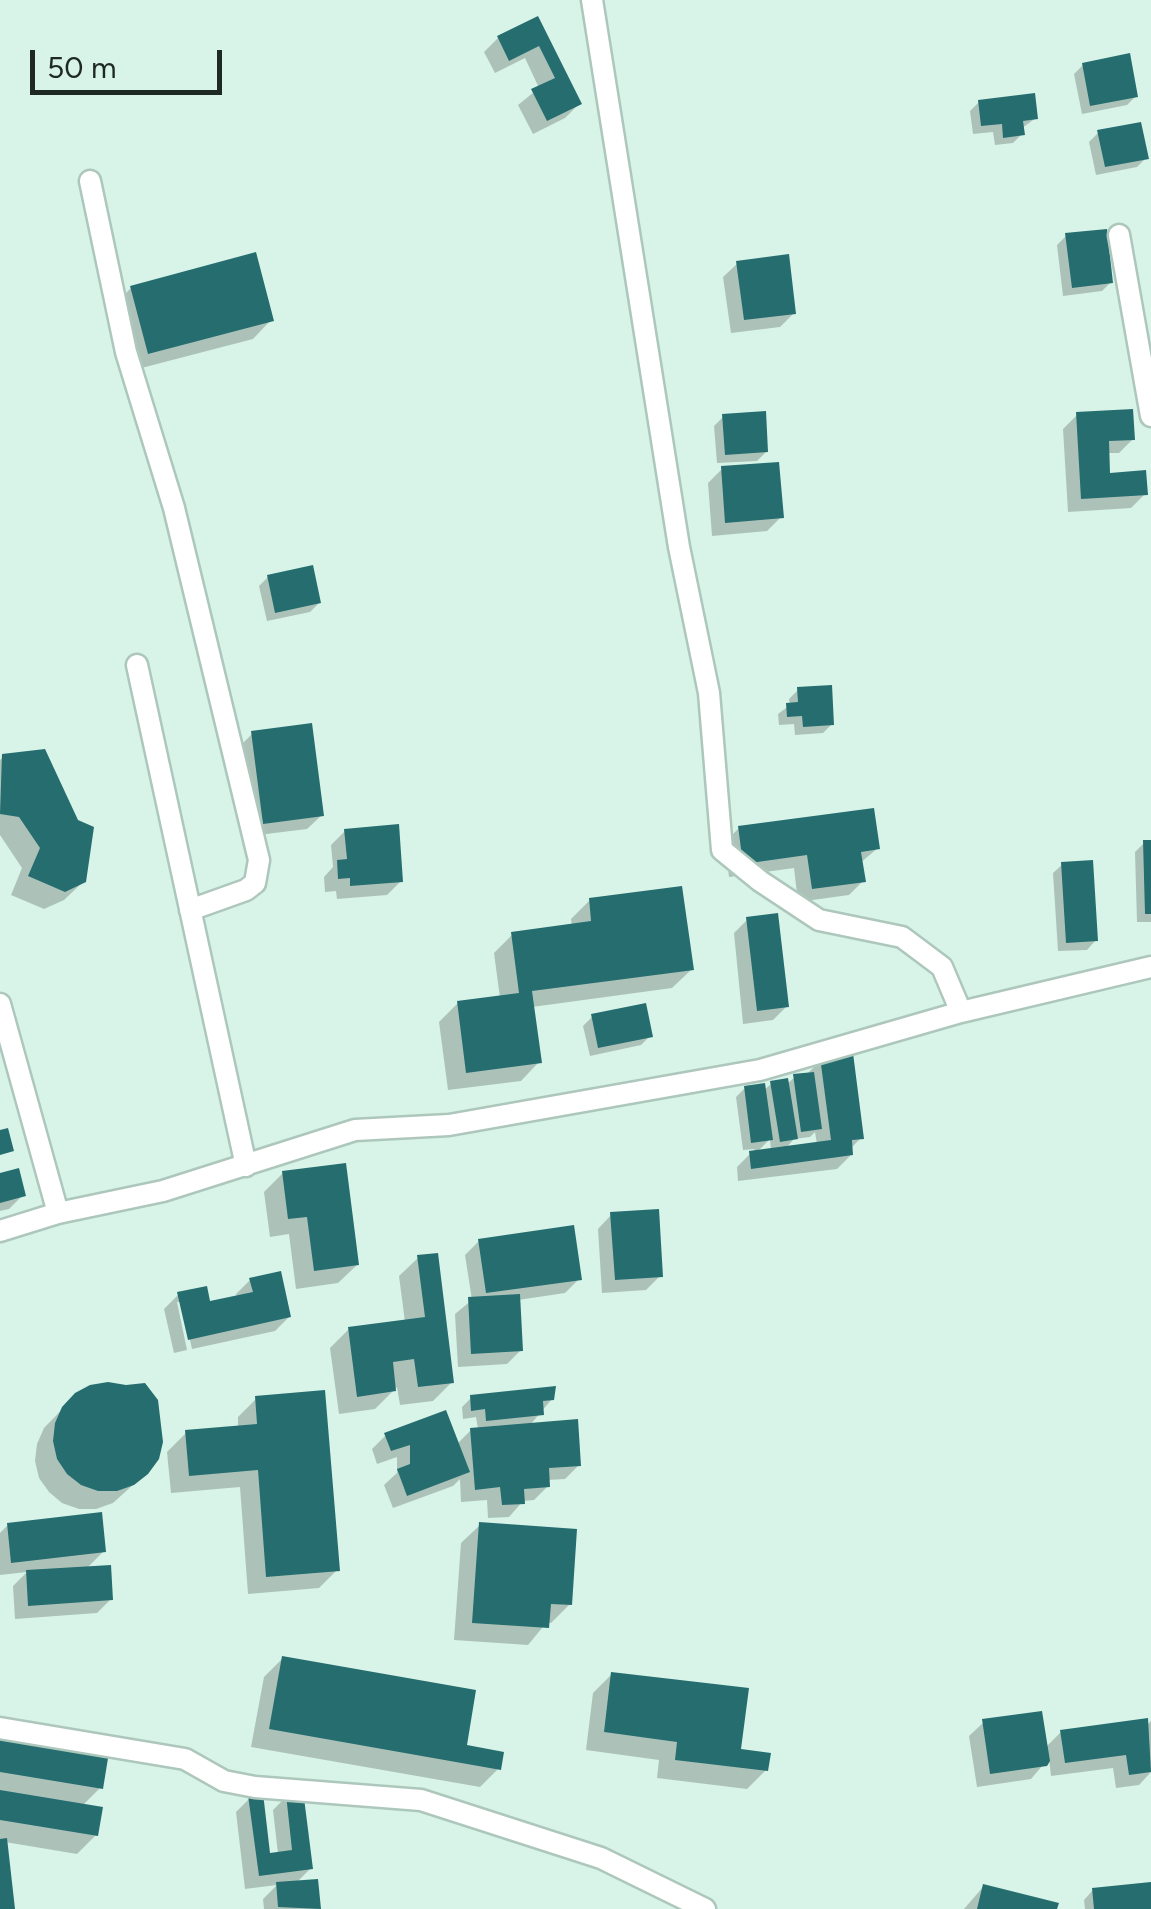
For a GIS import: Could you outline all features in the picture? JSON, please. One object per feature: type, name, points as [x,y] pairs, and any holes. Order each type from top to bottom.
[{"type":"street","points":[[592,0],[679,548],[708,693],[722,850],[819,920],[902,938],[942,966],[961,1012]]},
{"type":"street","points":[[90,181],[126,352],[174,508],[259,860],[255,883],[246,890],[190,910]]},
{"type":"street","points":[[1119,235],[1149,386],[1151,416]]},
{"type":"street","points":[[137,665],[246,1166]]},
{"type":"street","points":[[0,1231],[58,1213],[163,1191],[355,1130],[449,1125],[760,1070],[961,1012],[1151,967]]},
{"type":"street","points":[[0,1004],[58,1213]]},
{"type":"street","points":[[0,1728],[185,1758],[224,1781],[421,1800],[600,1858],[704,1909]]},
{"type":"building","points":[[538,16],[582,104],[547,121],[531,89],[555,78],[539,46],[509,61],[497,36]]},
{"type":"building","points":[[1130,53],[1138,97],[1090,106],[1082,63]]},
{"type":"building","points":[[1035,93],[1038,119],[1023,121],[1025,135],[1003,138],[1002,124],[981,126],[978,100]]},
{"type":"building","points":[[1141,122],[1149,159],[1105,167],[1097,130]]},
{"type":"building","points":[[1107,229],[1113,283],[1072,288],[1065,233]]},
{"type":"building","points":[[256,252],[274,321],[148,354],[130,286]]},
{"type":"building","points":[[789,254],[796,314],[744,320],[736,261]]},
{"type":"building","points":[[1133,409],[1135,440],[1109,441],[1110,473],[1146,470],[1148,495],[1081,499],[1076,412]]},
{"type":"building","points":[[766,411],[768,452],[725,455],[722,414]]},
{"type":"building","points":[[779,462],[784,518],[725,523],[721,466]]},
{"type":"building","points":[[313,565],[321,603],[275,613],[267,575]]},
{"type":"building","points":[[832,685],[834,725],[803,727],[802,716],[787,717],[786,703],[798,702],[797,687]]},
{"type":"building","points":[[312,723],[324,816],[263,824],[251,731]]},
{"type":"building","points":[[45,749],[78,820],[94,827],[86,882],[65,892],[28,876],[40,848],[19,817],[0,814],[2,754]]},
{"type":"building","points":[[874,808],[880,849],[861,852],[866,882],[812,889],[807,855],[743,864],[738,826]]},
{"type":"building","points":[[399,824],[403,882],[350,886],[350,878],[338,879],[337,860],[347,859],[344,829]]},
{"type":"building","points":[[1143,840],[1151,840],[1151,914],[1145,914]]},
{"type":"building","points":[[1093,860],[1098,941],[1066,943],[1061,862]]},
{"type":"building","points":[[682,886],[694,970],[532,991],[542,1063],[466,1073],[457,1001],[519,993],[511,932],[591,921],[589,898]]},
{"type":"building","points":[[778,913],[789,1007],[757,1011],[746,917]]},
{"type":"building","points":[[646,1003],[653,1037],[598,1048],[591,1014]]},
{"type":"building","points":[[853,1053],[864,1139],[852,1140],[853,1155],[751,1169],[749,1151],[831,1140],[820,1057]]},
{"type":"building","points":[[814,1072],[822,1129],[801,1132],[793,1074]]},
{"type":"building","points":[[788,1078],[798,1139],[780,1142],[770,1081]]},
{"type":"building","points":[[765,1083],[773,1140],[751,1143],[744,1086]]},
{"type":"building","points":[[8,1128],[14,1151],[0,1155],[0,1130]]},
{"type":"building","points":[[346,1163],[359,1265],[314,1271],[307,1217],[288,1219],[282,1171]]},
{"type":"building","points":[[19,1168],[26,1196],[0,1203],[0,1173]]},
{"type":"building","points":[[659,1209],[663,1277],[615,1280],[610,1212]]},
{"type":"building","points":[[574,1225],[582,1280],[486,1293],[478,1239]]},
{"type":"building","points":[[438,1253],[454,1383],[418,1387],[414,1359],[393,1362],[396,1391],[357,1397],[348,1327],[425,1317],[417,1255]]},
{"type":"building","points":[[281,1271],[291,1317],[188,1340],[177,1292],[207,1286],[210,1301],[253,1292],[249,1278]]},
{"type":"building","points":[[520,1294],[523,1351],[471,1354],[468,1297]]},
{"type":"building","points":[[108,1382],[145,1383],[158,1400],[163,1442],[159,1459],[134,1485],[117,1491],[98,1491],[67,1474],[57,1459],[53,1441],[62,1407],[75,1393]]},
{"type":"building","points":[[556,1386],[554,1400],[543,1401],[544,1415],[486,1421],[485,1409],[471,1411],[470,1395]]},
{"type":"building","points":[[325,1390],[340,1571],[266,1577],[258,1470],[189,1476],[185,1430],[257,1424],[255,1396]]},
{"type":"building","points":[[446,1410],[470,1472],[407,1496],[397,1469],[410,1464],[410,1445],[391,1451],[384,1433]]},
{"type":"building","points":[[578,1419],[581,1466],[549,1468],[550,1487],[524,1489],[525,1504],[502,1505],[500,1487],[475,1490],[470,1428]]},
{"type":"building","points":[[102,1512],[106,1552],[11,1563],[7,1523]]},
{"type":"building","points":[[479,1522],[577,1529],[572,1605],[551,1604],[549,1628],[472,1623]]},
{"type":"building","points":[[111,1565],[113,1600],[28,1606],[26,1570]]},
{"type":"building","points":[[282,1656],[476,1690],[467,1745],[504,1752],[501,1770],[269,1729]]},
{"type":"building","points":[[611,1672],[749,1688],[741,1749],[771,1753],[768,1771],[675,1760],[677,1742],[604,1732]]},
{"type":"building","points":[[1042,1711],[1050,1761],[1047,1766],[990,1774],[982,1719]]},
{"type":"building","points":[[1148,1718],[1151,1772],[1129,1775],[1126,1755],[1065,1763],[1060,1730]]},
{"type":"building","points":[[0,1733],[109,1752],[103,1789],[0,1772]]},
{"type":"building","points":[[0,1790],[103,1807],[98,1836],[0,1820]]},
{"type":"building","points":[[263,1793],[270,1853],[292,1850],[286,1794],[304,1798],[313,1869],[259,1876],[248,1795]]},
{"type":"building","points":[[7,1838],[15,1909],[0,1909],[0,1839]]},
{"type":"building","points":[[318,1879],[321,1909],[278,1907],[276,1882]]},
{"type":"building","points":[[1151,1882],[1151,1909],[1094,1909],[1092,1888]]},
{"type":"building","points":[[983,1884],[1059,1903],[1057,1909],[977,1909]]}]
